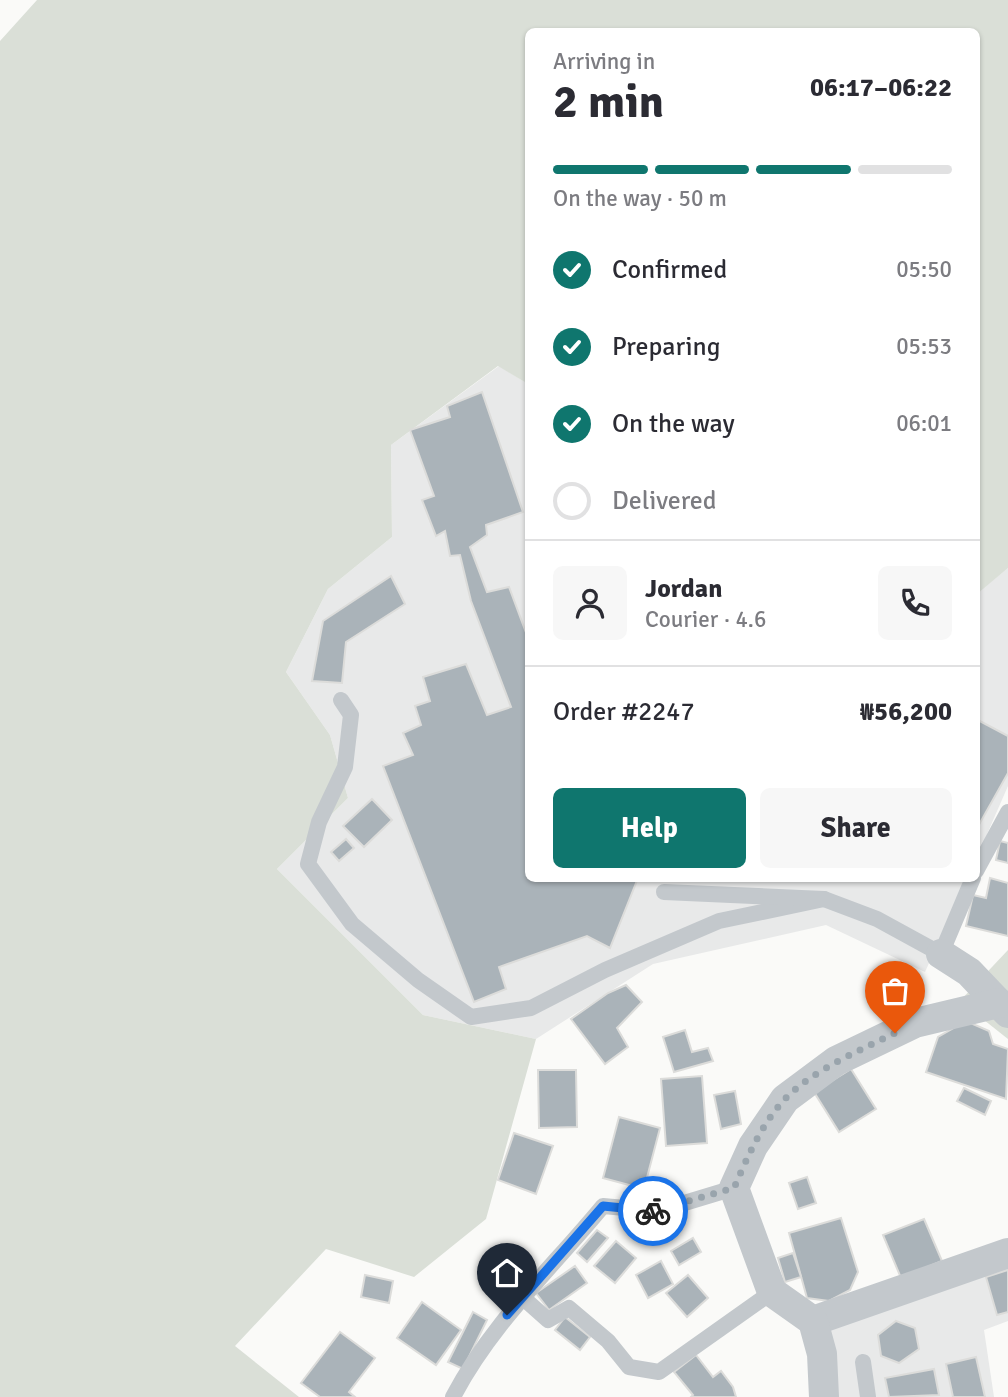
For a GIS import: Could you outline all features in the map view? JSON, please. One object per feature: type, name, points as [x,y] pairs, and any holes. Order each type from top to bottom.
[{"type":"street","points":[[941,954],[969,972],[1003,1008]]},
{"type":"street","points":[[824,1397],[822,1354],[813,1321],[772,1292],[734,1188],[753,1146],[785,1099],[836,1061],[915,1023],[1003,1008]]},
{"type":"street","points":[[813,1321],[1008,1253]]},
{"type":"lane","points":[[341,700],[351,715],[345,767],[318,822],[308,864],[352,924],[418,981],[471,1017],[531,1008],[605,970],[719,921],[824,899]]},
{"type":"lane","points":[[980,864],[1008,812]]},
{"type":"lane","points":[[664,892],[824,899],[877,919],[941,954],[971,882]]},
{"type":"lane","points":[[453,1397],[462,1378],[522,1296],[569,1247],[603,1206],[657,1212],[734,1188]]},
{"type":"lane","points":[[522,1296],[548,1320],[569,1308],[608,1341],[629,1367],[659,1372],[772,1292]]},
{"type":"lane","points":[[863,1362],[868,1397]]},
{"type":"shaded area","points":[[37,0],[1008,0],[1008,568],[980,591],[980,28],[525,28],[525,382],[498,366],[391,445],[392,537],[328,589],[286,672],[330,735],[348,798],[277,869],[423,1015],[536,1039],[486,1219],[414,1277],[326,1249],[235,1346],[299,1397],[0,1397],[0,41]]},
{"type":"shaded area","points":[[499,366],[525,382],[525,882],[966,882],[925,972],[826,925],[653,964],[536,1039],[423,1015],[277,869],[348,798],[330,735],[286,672],[328,589],[392,537],[391,445]]},
{"type":"shaded area","points":[[1008,568],[1008,786],[980,850],[980,591]]},
{"type":"shaded area","points":[[1008,950],[1008,1039],[960,1001]]},
{"type":"shaded area","points":[[1008,1262],[1008,1321],[984,1330],[994,1397],[821,1397],[809,1329]]},
{"type":"building","points":[[482,392],[523,512],[486,525],[487,535],[470,547],[487,592],[509,587],[525,630],[525,882],[636,882],[610,948],[587,936],[499,967],[506,989],[474,1002],[383,766],[413,755],[403,733],[421,725],[415,706],[430,701],[423,677],[466,664],[487,715],[511,707],[471,601],[460,555],[450,556],[445,531],[436,536],[422,500],[434,496],[410,430],[450,417],[447,406]]},
{"type":"building","points":[[391,576],[405,604],[346,642],[342,683],[312,681],[323,621]]},
{"type":"building","points":[[980,721],[1008,736],[1008,773],[980,823]]},
{"type":"building","points":[[372,799],[392,820],[364,847],[343,826]]},
{"type":"building","points":[[346,839],[354,848],[339,861],[331,852]]},
{"type":"building","points":[[1000,841],[1008,843],[1008,863],[996,860]]},
{"type":"building","points":[[990,878],[1008,883],[1008,936],[966,926],[973,895],[986,898]]},
{"type":"building","points":[[626,985],[642,1002],[617,1028],[628,1047],[605,1064],[571,1019],[608,993]]},
{"type":"building","points":[[906,1003],[910,1017],[887,1023],[883,1009]]},
{"type":"building","points":[[966,1021],[989,1031],[993,1044],[1008,1049],[1006,1099],[926,1072],[938,1037]]},
{"type":"building","points":[[685,1030],[692,1052],[708,1048],[713,1061],[674,1072],[663,1037]]},
{"type":"building","points":[[851,1069],[876,1109],[839,1132],[814,1092]]},
{"type":"building","points":[[538,1070],[576,1070],[577,1127],[539,1128]]},
{"type":"building","points":[[702,1076],[707,1143],[666,1146],[661,1079]]},
{"type":"building","points":[[964,1088],[991,1101],[985,1115],[957,1101]]},
{"type":"building","points":[[735,1091],[741,1124],[721,1129],[714,1095]]},
{"type":"building","points":[[619,1117],[660,1128],[644,1189],[603,1178]]},
{"type":"building","points":[[514,1133],[553,1146],[536,1194],[498,1180]]},
{"type":"building","points":[[807,1177],[816,1203],[798,1209],[789,1183]]},
{"type":"building","points":[[841,1218],[858,1272],[850,1290],[829,1301],[807,1298],[789,1233]]},
{"type":"building","points":[[924,1219],[942,1261],[901,1278],[883,1235]]},
{"type":"building","points":[[597,1230],[608,1238],[587,1262],[577,1253]]},
{"type":"building","points":[[693,1238],[701,1252],[679,1265],[671,1251]]},
{"type":"building","points":[[616,1241],[636,1258],[615,1283],[594,1266]]},
{"type":"building","points":[[793,1253],[801,1277],[785,1282],[778,1258]]},
{"type":"building","points":[[661,1261],[673,1284],[648,1298],[636,1275]]},
{"type":"building","points":[[575,1266],[587,1283],[549,1310],[536,1293]]},
{"type":"building","points":[[1008,1270],[1008,1312],[997,1315],[986,1277]]},
{"type":"building","points":[[365,1275],[393,1281],[389,1303],[361,1297]]},
{"type":"building","points":[[688,1275],[708,1298],[687,1317],[666,1293]]},
{"type":"building","points":[[422,1302],[461,1330],[436,1365],[397,1338]]},
{"type":"building","points":[[473,1312],[487,1320],[463,1369],[448,1362]]},
{"type":"building","points":[[565,1317],[590,1337],[580,1350],[555,1330]]},
{"type":"building","points":[[896,1321],[915,1328],[919,1349],[899,1363],[881,1356],[878,1335]]},
{"type":"building","points":[[340,1332],[375,1358],[349,1392],[355,1397],[320,1397],[301,1383]]},
{"type":"building","points":[[696,1355],[713,1377],[721,1371],[733,1387],[736,1397],[691,1397],[693,1395],[674,1372]]},
{"type":"building","points":[[976,1357],[985,1397],[953,1397],[946,1364]]},
{"type":"building","points":[[934,1369],[939,1395],[889,1397],[885,1378]]},
{"type":"way so far","points":[[653,1211],[734,1188],[753,1146],[785,1099],[836,1061],[895,1033]]},
{"type":"route","points":[[507,1315],[603,1206],[653,1211]]}]
